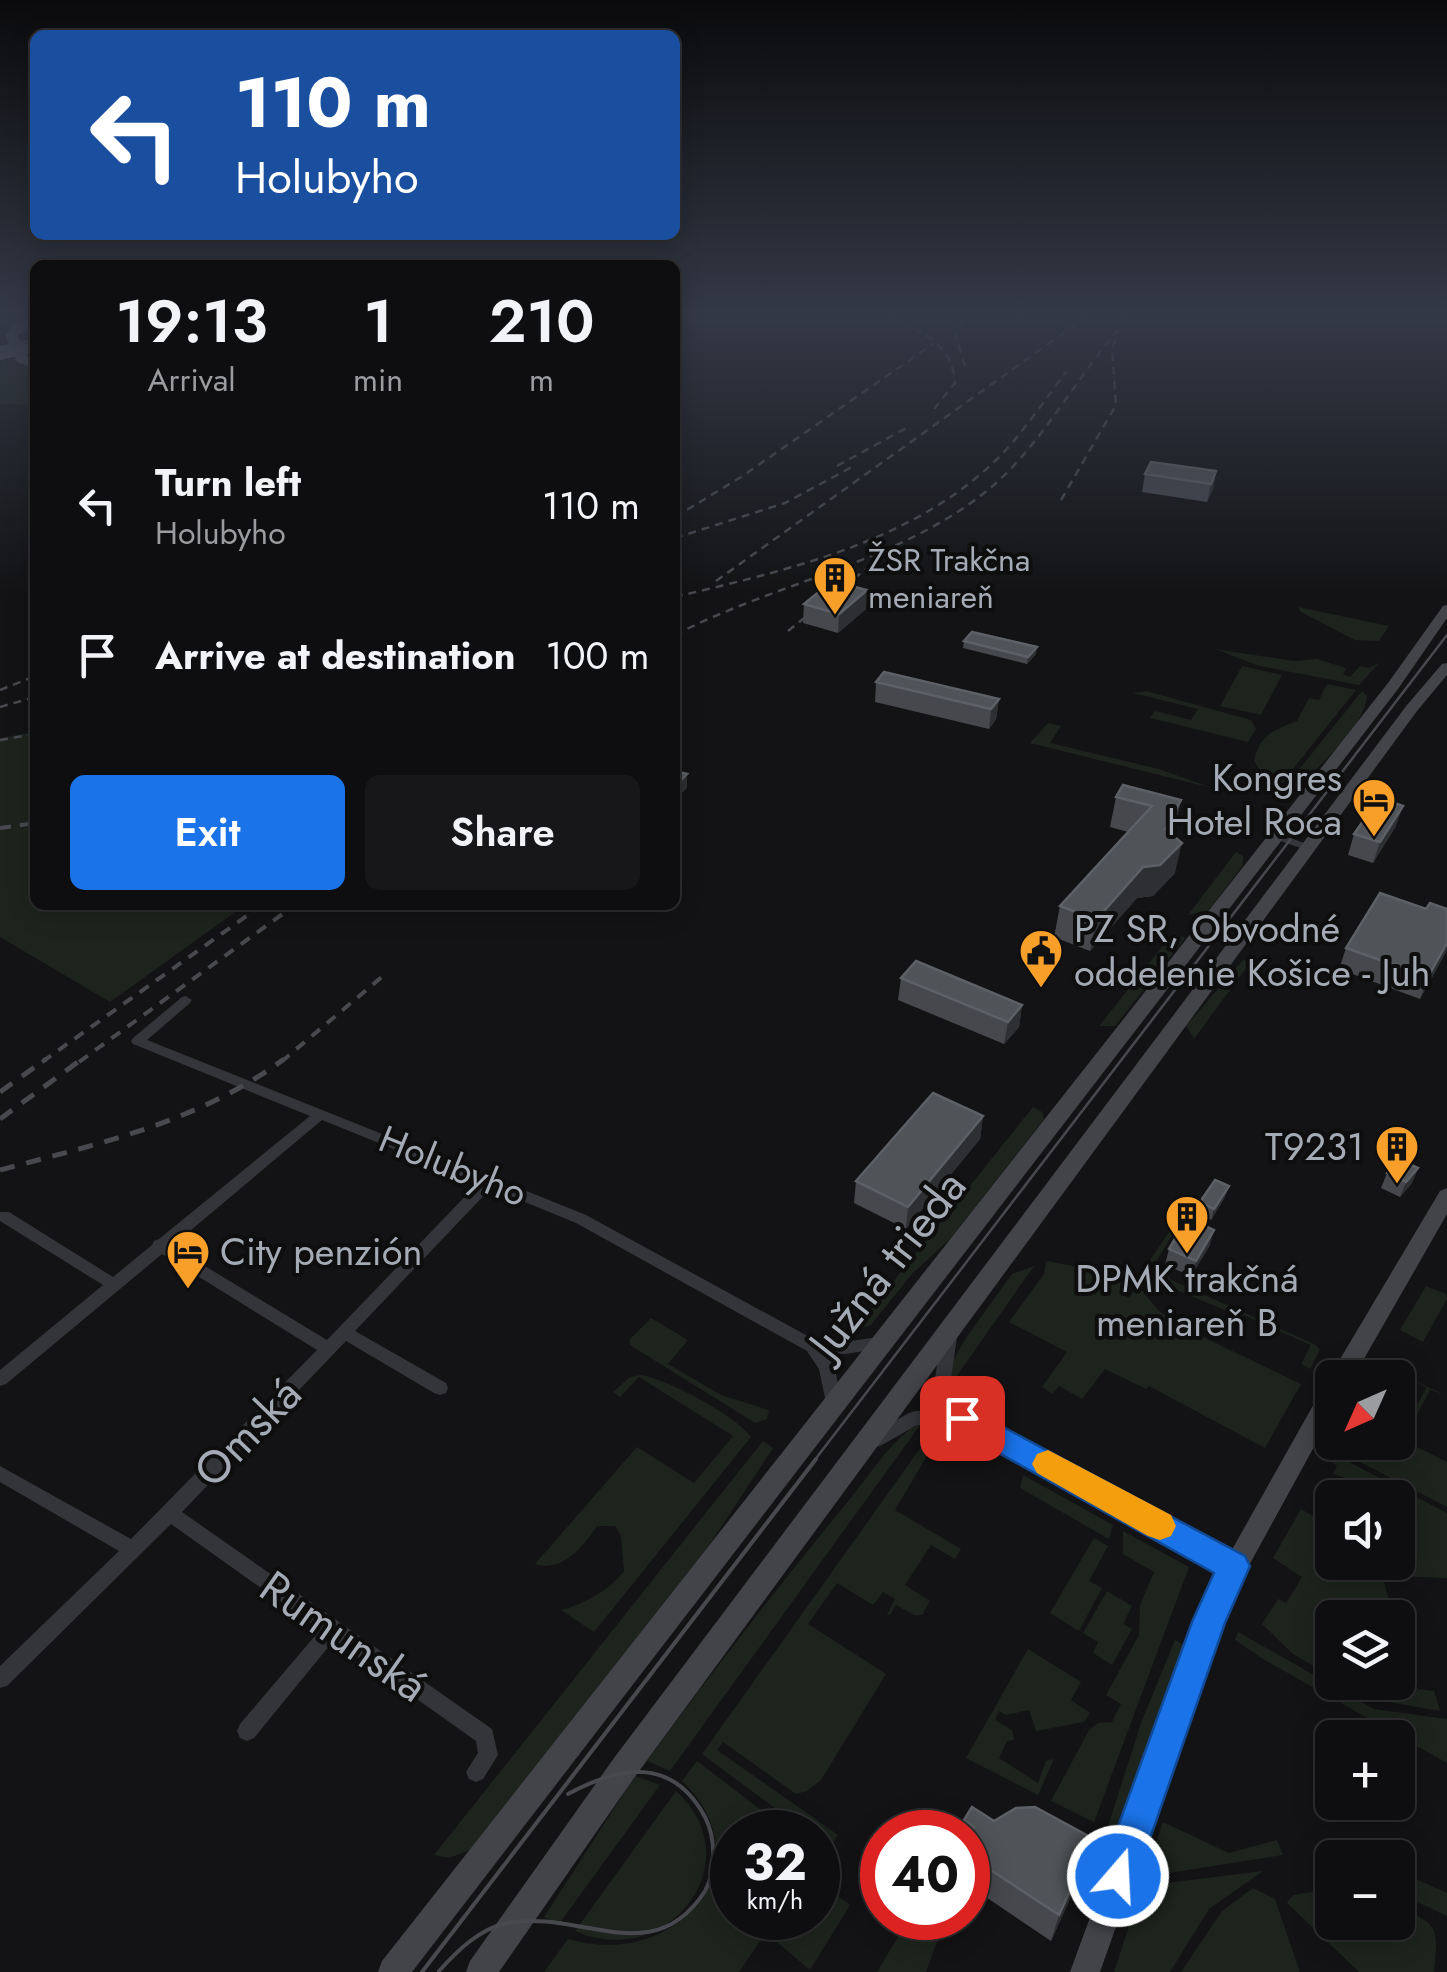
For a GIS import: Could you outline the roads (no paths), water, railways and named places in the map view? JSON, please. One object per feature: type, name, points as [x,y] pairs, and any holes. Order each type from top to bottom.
[{"type":"street","name":"Južná trieda","points":[[393,1972],[1407,668],[1447,610]]},
{"type":"street","points":[[481,1972],[624,1768],[1447,667]]},
{"type":"street","points":[[1276,836],[1309,848]]},
{"type":"street","name":"Holubyho","points":[[186,1000],[138,1041],[596,1226],[812,1346]]},
{"type":"street","points":[[0,1379],[321,1114]]},
{"type":"street","name":"Omská","points":[[0,1679],[170,1513],[490,1180]]},
{"type":"street","points":[[1351,1360],[1447,1196]]},
{"type":"street","points":[[4,1216],[113,1284]]},
{"type":"street","points":[[159,1245],[327,1348]]},
{"type":"street","points":[[951,1330],[942,1386],[947,1400],[962,1418],[1234,1566]]},
{"type":"street","points":[[344,1332],[440,1388]]},
{"type":"street","points":[[812,1346],[845,1348],[884,1342]]},
{"type":"street","points":[[812,1346],[827,1368],[833,1406]]},
{"type":"street","points":[[863,1449],[915,1418],[962,1418]]},
{"type":"street","points":[[1085,1972],[1208,1622],[1234,1566],[1315,1423]]},
{"type":"street","points":[[0,1473],[133,1549]]},
{"type":"street","name":"Rumunská","points":[[170,1513],[486,1736],[488,1755],[476,1772]]},
{"type":"street","points":[[247,1731],[333,1628]]},
{"type":"tram line","points":[[814,1461],[1447,635]]},
{"type":"tram line","points":[[422,1972],[816,1459]]},
{"type":"tram line","points":[[439,1971],[469,1942],[497,1926],[535,1921],[639,1933],[663,1928],[685,1915],[705,1891],[713,1864],[711,1835],[692,1797],[677,1784],[644,1772],[625,1773],[568,1794]]},
{"type":"railway","points":[[680,514],[839,409]]},
{"type":"railway","points":[[716,581],[957,409]]},
{"type":"railway","points":[[680,596],[797,566],[914,519],[983,472],[1038,409]]},
{"type":"railway","points":[[680,633],[751,601],[870,557],[944,520],[1001,478],[1058,409]]},
{"type":"railway","points":[[1061,500],[1114,409]]},
{"type":"railway","points":[[837,466],[910,426]]},
{"type":"railway","points":[[680,536],[785,503],[852,467]]},
{"type":"railway","points":[[788,631],[870,566]]},
{"type":"railway","points":[[0,690],[30,678]]},
{"type":"railway","points":[[0,707],[30,698]]},
{"type":"railway","points":[[0,740],[30,735]]},
{"type":"railway","points":[[0,828],[30,824]]},
{"type":"railway","points":[[42,1062],[255,910]]},
{"type":"railway","points":[[79,1062],[288,910]]},
{"type":"railway","points":[[281,1062],[383,976]]},
{"type":"railway","points":[[0,1092],[46,1059]]},
{"type":"railway","points":[[0,1119],[82,1059]]},
{"type":"railway","points":[[0,1170],[112,1140],[183,1115],[252,1081],[284,1059]]},
{"type":"place","name":"ŽSR Trakčna meniareň","points":[[835,616]]},
{"type":"place","name":"Kongres Hotel Roca","points":[[1374,838]]},
{"type":"place","name":"PZ SR, Obvodné oddelenie Košice - Juh","points":[[1041,989]]},
{"type":"place","name":"T9231","points":[[1397,1185]]},
{"type":"place","name":"DPMK trakčná meniareň B","points":[[1187,1255]]},
{"type":"place","name":"City penzión","points":[[188,1290]]}]
